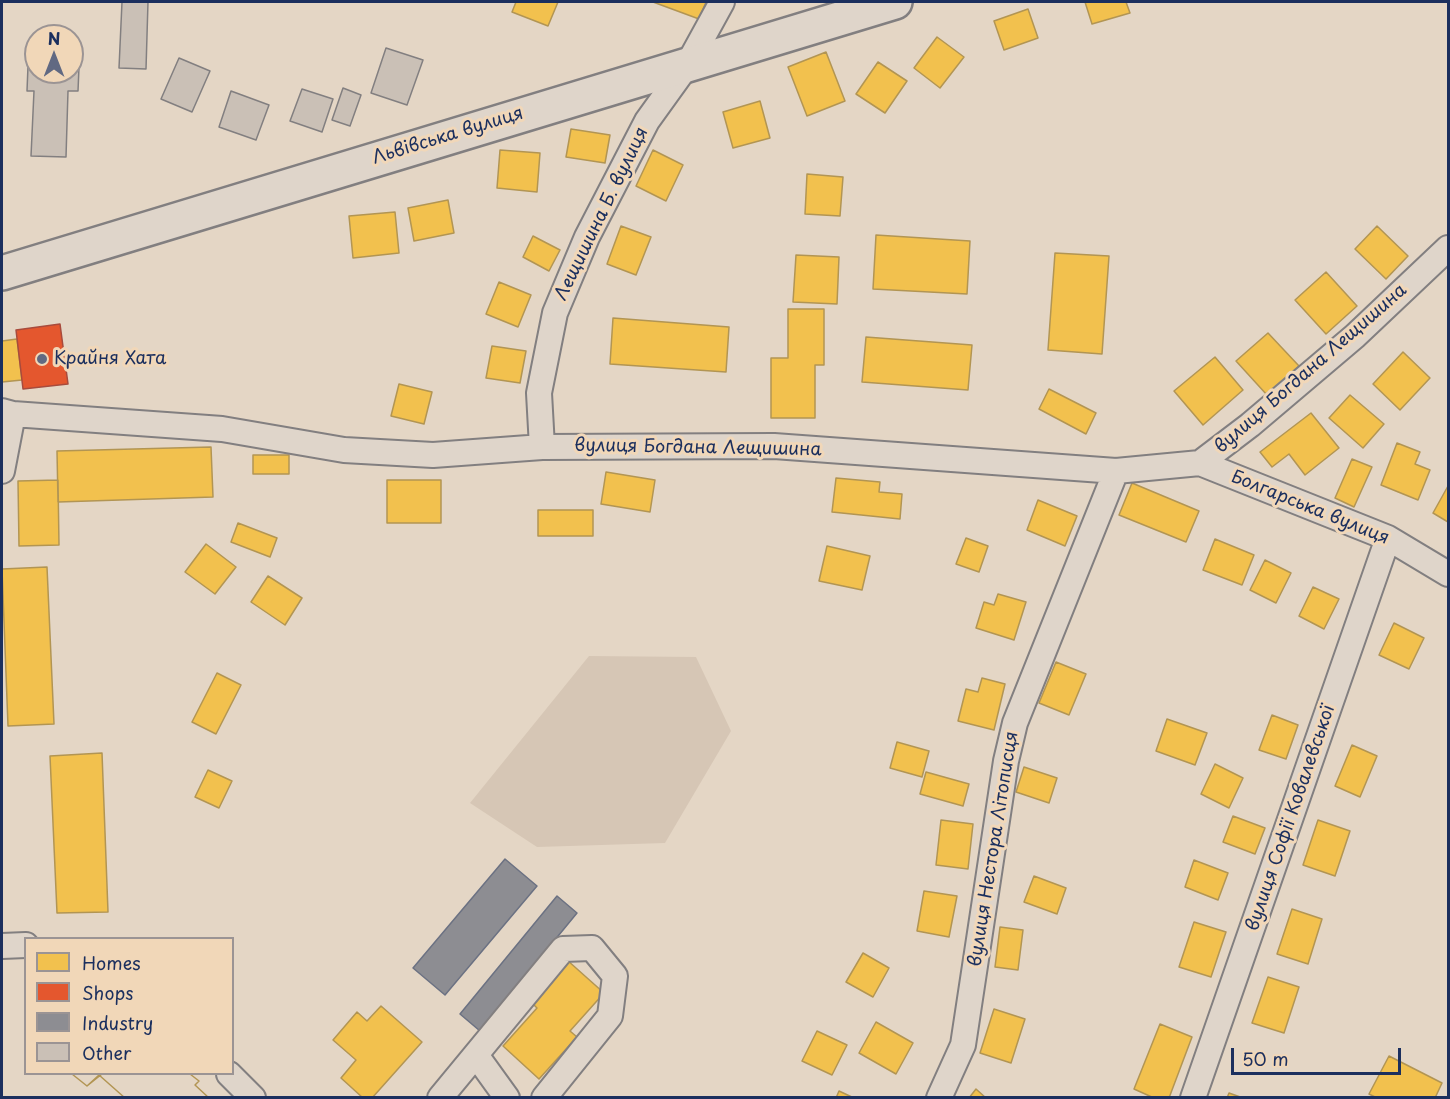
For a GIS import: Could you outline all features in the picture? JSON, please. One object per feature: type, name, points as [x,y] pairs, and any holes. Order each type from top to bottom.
[{"type":"main road","name":"Львівська вулиця","points":[[2,273],[896,2]]},
{"type":"street","name":"Лещишина Б. вулиця","points":[[542,447],[539,393],[555,313],[587,237],[647,121],[688,64],[722,2]]},
{"type":"street","name":"вулиця Богдана Лещишина","points":[[8,413],[222,429],[344,450],[433,455],[542,447],[774,446],[1116,471],[1200,463],[1250,425],[1355,336],[1449,248]]},
{"type":"street","points":[[2,471],[8,413]]},
{"type":"street","name":"Болгарська вулиця","points":[[1200,463],[1388,538],[1449,574]]},
{"type":"street","name":"вулиця Нестора Літописця","points":[[939,1098],[963,1045],[1006,761],[1015,723],[1116,471]]},
{"type":"street","name":"вулиця Софії Ковалевської","points":[[1193,1098],[1388,538]]},
{"type":"street","points":[[2,946],[24,945]]},
{"type":"street","points":[[440,1098],[563,949],[592,948],[615,976],[609,1016],[544,1098]]},
{"type":"street","points":[[476,1055],[507,1098]]},
{"type":"street","points":[[230,1075],[253,1098]]},
{"type":"shaded area","points":[[589,656],[696,657],[731,731],[665,843],[537,847],[470,803]]},
{"type":"building: Homes","points":[[516,2],[558,2],[548,26],[512,12]]},
{"type":"building: Homes","points":[[653,2],[706,2],[699,19]]},
{"type":"building: Homes","points":[[1085,2],[1126,2],[1130,13],[1092,24]]},
{"type":"building: Homes","points":[[1028,9],[1038,38],[1004,50],[994,21]]},
{"type":"building: Homes","points":[[937,37],[964,57],[940,88],[914,68]]},
{"type":"building: Homes","points":[[826,52],[845,101],[807,116],[788,67]]},
{"type":"building: Homes","points":[[878,62],[907,81],[885,113],[856,94]]},
{"type":"building: Homes","points":[[760,101],[770,138],[733,148],[723,112]]},
{"type":"building: Homes","points":[[571,129],[610,135],[605,163],[566,157]]},
{"type":"building: Homes","points":[[500,150],[540,153],[537,192],[497,188]]},
{"type":"building: Homes","points":[[653,150],[683,165],[666,201],[636,186]]},
{"type":"building: Homes","points":[[807,174],[843,177],[840,216],[805,214]]},
{"type":"building: Homes","points":[[448,200],[454,233],[414,241],[408,208]]},
{"type":"building: Homes","points":[[395,212],[399,253],[353,258],[349,216]]},
{"type":"building: Homes","points":[[621,226],[651,237],[636,275],[607,264]]},
{"type":"building: Homes","points":[[1377,226],[1408,256],[1386,279],[1355,249]]},
{"type":"building: Homes","points":[[876,235],[970,241],[967,294],[873,289]]},
{"type":"building: Homes","points":[[533,236],[560,250],[549,271],[523,257]]},
{"type":"building: Homes","points":[[1055,253],[1109,256],[1102,354],[1048,350]]},
{"type":"building: Homes","points":[[796,255],[839,257],[837,304],[793,302]]},
{"type":"building: Homes","points":[[1326,272],[1357,306],[1326,334],[1295,300]]},
{"type":"building: Homes","points":[[499,282],[531,295],[518,327],[486,314]]},
{"type":"building: Homes","points":[[788,309],[824,309],[824,365],[815,365],[815,418],[771,418],[771,358],[788,358]]},
{"type":"building: Homes","points":[[613,318],[729,327],[726,372],[610,364]]},
{"type":"building: Homes","points":[[1268,333],[1299,366],[1267,395],[1236,361]]},
{"type":"building: Homes","points":[[866,337],[972,345],[968,390],[862,382]]},
{"type":"building: Homes","points":[[17,339],[22,380],[2,382],[2,341]]},
{"type":"building: Homes","points":[[492,346],[526,351],[520,383],[486,378]]},
{"type":"building: Homes","points":[[1403,352],[1430,378],[1400,410],[1373,384]]},
{"type":"building: Homes","points":[[1215,357],[1243,390],[1203,425],[1174,391]]},
{"type":"building: Homes","points":[[399,384],[432,392],[424,424],[391,416]]},
{"type":"building: Homes","points":[[1049,389],[1096,413],[1086,434],[1039,409]]},
{"type":"building: Homes","points":[[1350,395],[1384,424],[1363,448],[1329,418]]},
{"type":"building: Homes","points":[[1311,413],[1339,448],[1305,475],[1289,454],[1272,467],[1260,452]]},
{"type":"building: Homes","points":[[1397,443],[1420,452],[1415,464],[1430,470],[1418,500],[1381,485]]},
{"type":"building: Homes","points":[[211,447],[213,497],[58,502],[57,451]]},
{"type":"building: Homes","points":[[253,455],[289,455],[289,474],[253,474]]},
{"type":"building: Homes","points":[[1352,459],[1372,467],[1354,507],[1335,498]]},
{"type":"building: Homes","points":[[606,472],[655,480],[650,512],[601,504]]},
{"type":"building: Homes","points":[[836,478],[880,482],[879,492],[902,494],[900,519],[832,512]]},
{"type":"building: Homes","points":[[58,480],[59,545],[19,546],[18,481]]},
{"type":"building: Homes","points":[[387,480],[441,480],[441,523],[387,523]]},
{"type":"building: Homes","points":[[1132,483],[1199,511],[1186,542],[1119,515]]},
{"type":"building: Homes","points":[[1448,486],[1448,522],[1433,513]]},
{"type":"building: Homes","points":[[1038,500],[1077,516],[1065,546],[1027,530]]},
{"type":"building: Homes","points":[[538,510],[593,510],[593,536],[538,536]]},
{"type":"building: Homes","points":[[238,523],[277,538],[270,557],[231,542]]},
{"type":"building: Homes","points":[[966,538],[988,546],[979,572],[956,564]]},
{"type":"building: Homes","points":[[1215,539],[1254,555],[1242,585],[1203,570]]},
{"type":"building: Homes","points":[[206,544],[236,567],[215,594],[185,572]]},
{"type":"building: Homes","points":[[827,546],[870,556],[862,590],[819,581]]},
{"type":"building: Homes","points":[[1265,560],[1291,573],[1276,603],[1250,590]]},
{"type":"building: Homes","points":[[47,567],[54,724],[8,726],[2,569]]},
{"type":"building: Homes","points":[[268,576],[302,598],[285,625],[251,602]]},
{"type":"building: Homes","points":[[1313,587],[1339,599],[1324,629],[1299,616]]},
{"type":"building: Homes","points":[[998,594],[1026,602],[1014,640],[976,628],[984,602],[994,605]]},
{"type":"building: Homes","points":[[1394,623],[1424,638],[1409,669],[1379,655]]},
{"type":"building: Homes","points":[[1056,662],[1086,674],[1069,715],[1039,703]]},
{"type":"building: Homes","points":[[217,673],[241,685],[216,734],[192,722]]},
{"type":"building: Homes","points":[[982,678],[1005,684],[994,730],[958,721],[966,689],[978,692]]},
{"type":"building: Homes","points":[[1272,715],[1298,725],[1286,759],[1259,750]]},
{"type":"building: Homes","points":[[1167,719],[1207,733],[1195,765],[1156,751]]},
{"type":"building: Homes","points":[[897,742],[929,751],[922,777],[890,768]]},
{"type":"building: Homes","points":[[1352,745],[1377,756],[1360,797],[1335,786]]},
{"type":"building: Homes","points":[[102,753],[108,912],[57,913],[50,756]]},
{"type":"building: Homes","points":[[1215,764],[1243,778],[1229,808],[1201,794]]},
{"type":"building: Homes","points":[[1024,767],[1057,778],[1049,803],[1016,792]]},
{"type":"building: Homes","points":[[208,770],[232,781],[219,808],[195,797]]},
{"type":"building: Homes","points":[[926,772],[969,784],[963,806],[920,794]]},
{"type":"building: Homes","points":[[1233,816],[1265,828],[1255,854],[1223,842]]},
{"type":"building: Homes","points":[[941,820],[973,824],[968,869],[936,865]]},
{"type":"building: Homes","points":[[1318,820],[1350,831],[1335,876],[1303,865]]},
{"type":"building: Homes","points":[[1194,860],[1228,873],[1218,900],[1185,887]]},
{"type":"building: Homes","points":[[1034,876],[1066,888],[1057,914],[1024,902]]},
{"type":"building: Homes","points":[[924,891],[957,896],[949,937],[917,931]]},
{"type":"building: Homes","points":[[1292,909],[1322,919],[1308,964],[1277,954]]},
{"type":"building: Homes","points":[[1194,922],[1226,932],[1211,977],[1179,967]]},
{"type":"building: Homes","points":[[1000,927],[1023,930],[1018,970],[995,967]]},
{"type":"building: Homes","points":[[863,953],[889,968],[873,997],[846,982]]},
{"type":"building: Homes","points":[[567,960],[604,993],[570,1031],[577,1037],[539,1079],[503,1046],[537,1008],[530,1001]]},
{"type":"building: Homes","points":[[1268,977],[1299,987],[1284,1033],[1252,1023]]},
{"type":"building: Homes","points":[[381,1006],[422,1042],[372,1098],[363,1098],[341,1078],[356,1060],[333,1040],[357,1012],[367,1021]]},
{"type":"building: Homes","points":[[994,1009],[1025,1019],[1011,1063],[980,1053]]},
{"type":"building: Homes","points":[[876,1022],[913,1043],[896,1074],[859,1053]]},
{"type":"building: Homes","points":[[1160,1024],[1192,1037],[1169,1098],[1154,1098],[1134,1089]]},
{"type":"building: Homes","points":[[817,1031],[847,1045],[832,1075],[802,1061]]},
{"type":"building: Homes","points":[[1389,1056],[1442,1083],[1435,1098],[1377,1098],[1369,1094]]},
{"type":"building: Homes","points":[[73,1075],[99,1075],[87,1086]]},
{"type":"building: Homes","points":[[73,1075],[101,1075],[87,1086]]},
{"type":"building: Homes","points":[[99,1075],[191,1075],[199,1081],[195,1085],[209,1098],[125,1098]]},
{"type":"building: Homes","points":[[99,1075],[191,1075],[199,1081],[195,1085],[209,1098],[125,1098]]},
{"type":"building: Homes","points":[[976,1089],[986,1098],[969,1098]]},
{"type":"building: Homes","points":[[839,1091],[854,1098],[836,1098]]},
{"type":"building: Homes","points":[[1229,1093],[1243,1098],[1227,1098]]},
{"type":"building: Shops","name":"Крайня Хата","points":[[60,324],[68,384],[23,389],[16,330]]},
{"type":"building: Industry","points":[[505,859],[537,886],[445,995],[413,968]]},
{"type":"building: Industry","points":[[557,896],[577,913],[480,1031],[460,1014]]},
{"type":"building: Other","points":[[122,2],[148,2],[146,69],[119,68]]},
{"type":"building: Other","points":[[386,48],[423,60],[407,105],[371,93]]},
{"type":"building: Other","points":[[179,58],[210,71],[192,112],[161,99]]},
{"type":"building: Other","points":[[27,84],[78,84],[78,91],[68,91],[66,157],[31,156],[34,91],[27,91]]},
{"type":"building: Other","points":[[343,88],[361,95],[350,126],[332,120]]},
{"type":"building: Other","points":[[302,89],[333,99],[322,132],[290,121]]},
{"type":"building: Other","points":[[231,91],[269,105],[256,140],[219,127]]},
{"type":"place","name":"Крайня Хата","points":[[42,359]]}]
